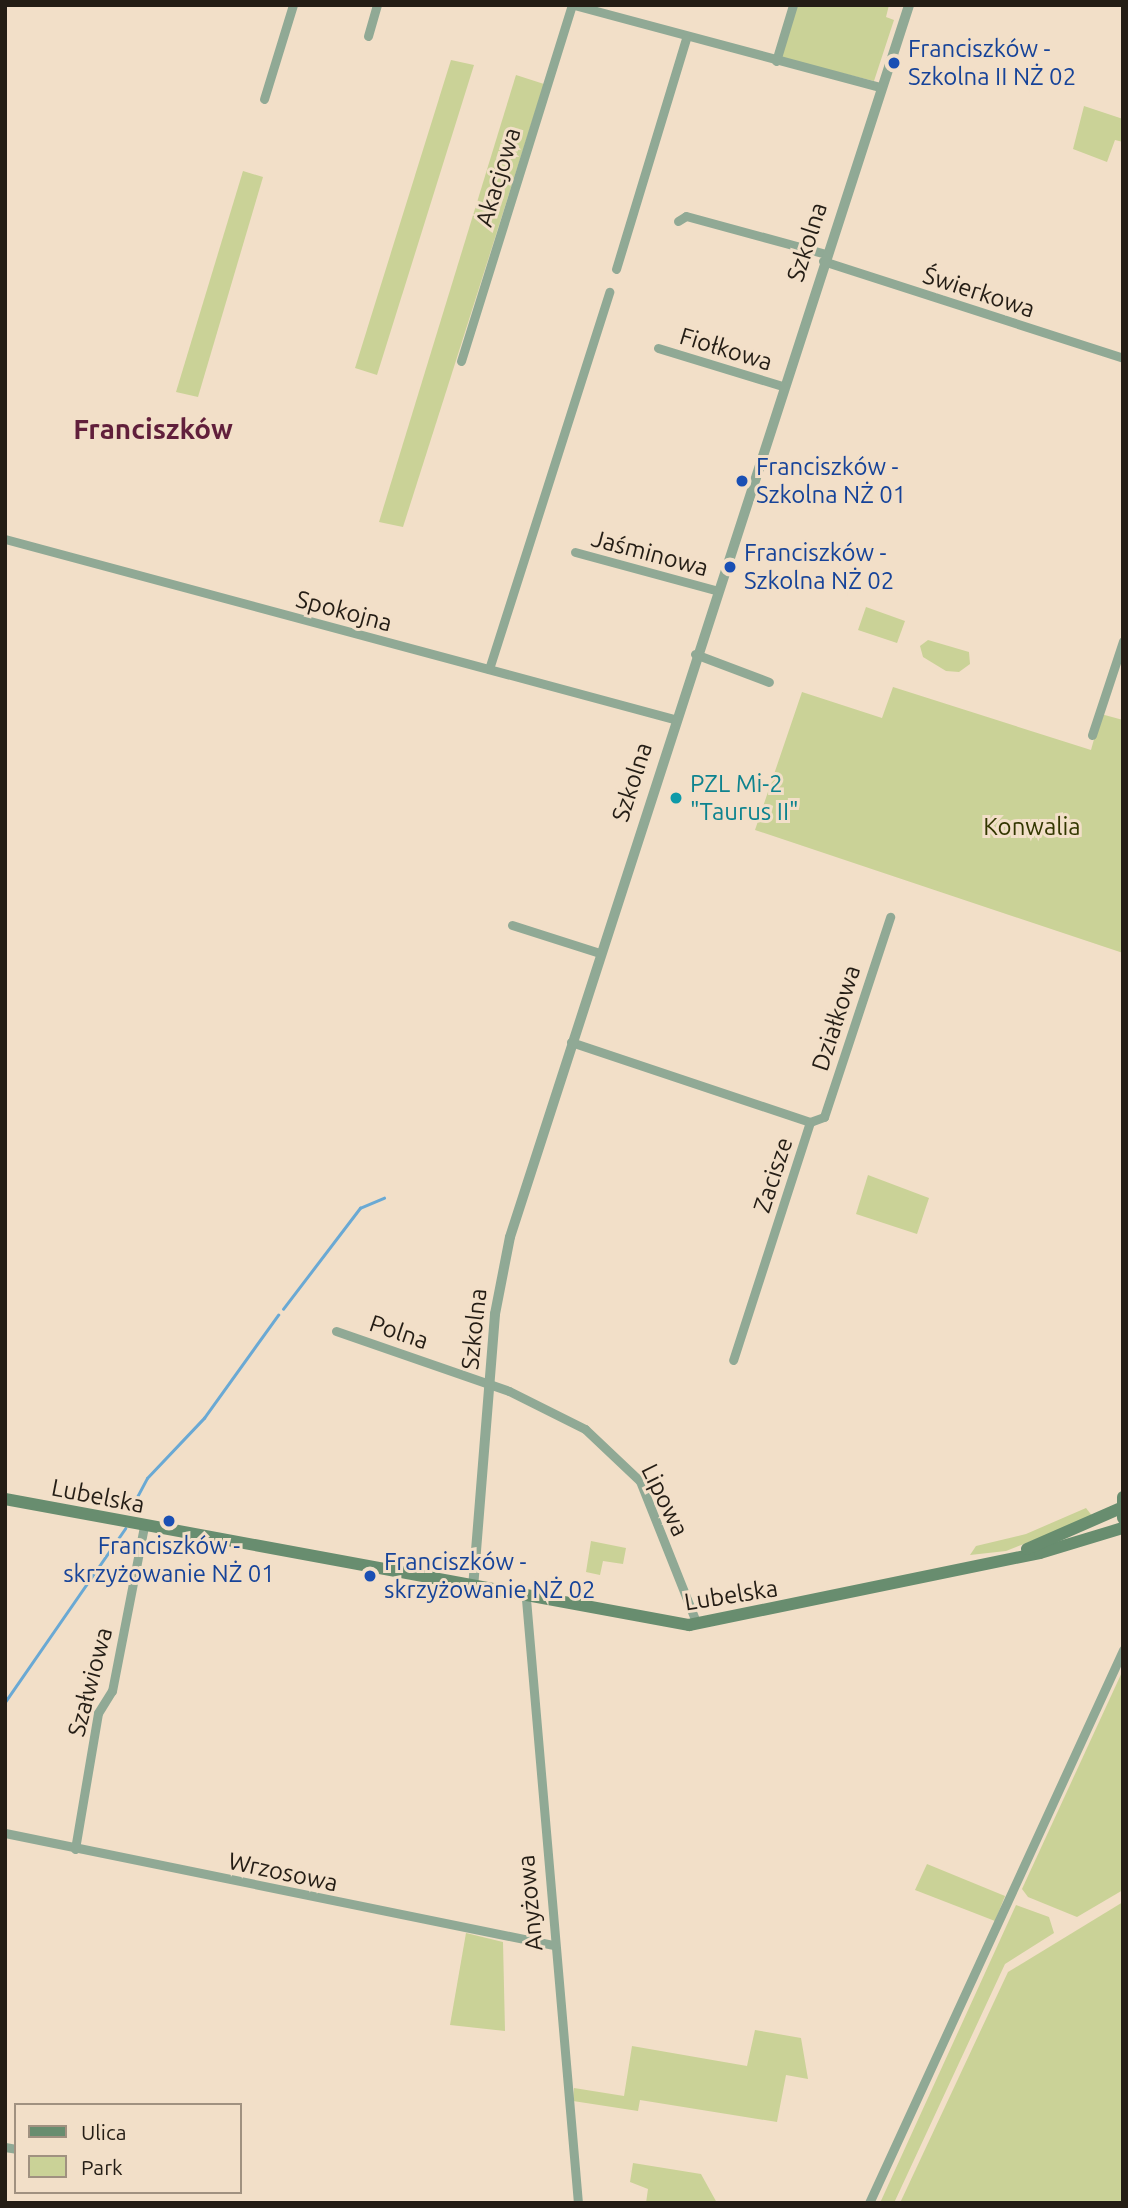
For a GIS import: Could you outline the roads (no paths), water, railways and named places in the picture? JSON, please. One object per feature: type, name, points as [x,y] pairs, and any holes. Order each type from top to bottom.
[{"type":"main road","name":"Lubelska","points":[[5,1499],[526,1599],[696,1625],[1007,1557],[1123,1528]]},
{"type":"main road","name":"Lubelska","points":[[1007,1557],[1122,1507]]},
{"type":"street","points":[[264,99],[293,5]]},
{"type":"street","points":[[368,36],[377,5]]},
{"type":"street","name":"Akacjowa","points":[[461,361],[573,5],[686,38],[881,87]]},
{"type":"street","points":[[776,61],[793,5]]},
{"type":"street","name":"Szkolna","points":[[473,1588],[496,1302],[510,1237],[715,590],[909,5]]},
{"type":"street","points":[[616,269],[686,38]]},
{"type":"street","name":"Świerkowa","points":[[678,221],[686,216],[824,257],[1123,358]]},
{"type":"street","points":[[489,669],[609,292]]},
{"type":"street","name":"Fiołkowa","points":[[658,348],[782,387]]},
{"type":"street","name":"Spokojna","points":[[5,538],[674,719]]},
{"type":"street","name":"Jaśminowa","points":[[575,552],[715,590]]},
{"type":"street","points":[[1092,736],[1123,641]]},
{"type":"street","points":[[695,654],[769,682]]},
{"type":"street","name":"Działkowa","points":[[810,1122],[824,1117],[890,917]]},
{"type":"street","points":[[512,925],[600,953]]},
{"type":"street","name":"Zacisze","points":[[572,1042],[810,1122],[733,1360]]},
{"type":"street","name":"Polna","points":[[336,1331],[489,1383]]},
{"type":"street","name":"Lipowa","points":[[489,1383],[566,1415],[631,1468],[696,1625]]},
{"type":"street","name":"Szałwiowa","points":[[75,1849],[98,1713],[112,1691],[144,1526]]},
{"type":"street","name":"Anyżowa","points":[[526,1599],[553,1945],[578,2203]]},
{"type":"street","points":[[869,2203],[1123,1650]]},
{"type":"street","name":"Wrzosowa","points":[[5,1833],[553,1945]]},
{"type":"waterway","points":[[283,1309],[360,1208],[384,1198]]},
{"type":"waterway","points":[[129,1512],[147,1478],[204,1418],[278,1315]]},
{"type":"waterway","points":[[5,1702],[125,1529]]},
{"type":"place","name":"Franciszków - Szkolna II NŻ 02","points":[[894,63]]},
{"type":"place","name":"Franciszków - Szkolna NŻ 01","points":[[742,481]]},
{"type":"place","name":"Franciszków - Szkolna NŻ 02","points":[[730,567]]},
{"type":"place","name":"PZL Mi-2 \"Taurus II\"","points":[[676,798]]},
{"type":"place","name":"Franciszków - skrzyżowanie NŻ 01","points":[[169,1521]]},
{"type":"place","name":"Franciszków - skrzyżowanie NŻ 02","points":[[370,1576]]},
{"type":"district","name":"Franciszków","points":[[153,429]]},
{"type":"park label","name":"Konwalia","points":[[1032,827]]}]
